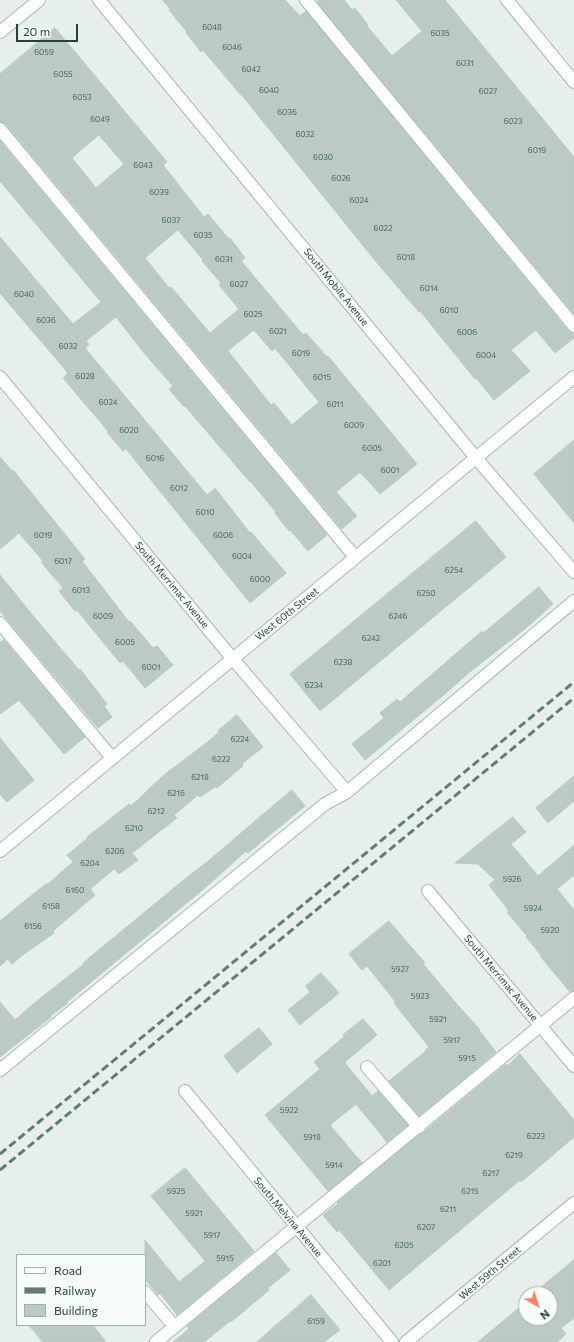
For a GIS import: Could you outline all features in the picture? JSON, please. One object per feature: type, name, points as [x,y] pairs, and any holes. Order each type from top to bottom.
[{"type":"street","points":[[0,32],[39,0]]},
{"type":"street","name":"South Mobile Avenue","points":[[100,0],[476,458],[574,572]]},
{"type":"street","points":[[306,0],[574,326]]},
{"type":"street","points":[[507,0],[574,82]]},
{"type":"street","points":[[0,129],[355,557]]},
{"type":"street","name":"South Merrimac Avenue","points":[[0,377],[232,658],[347,792]]},
{"type":"street","name":"West 60th Street","points":[[0,851],[574,377]]},
{"type":"street","points":[[0,1070],[325,804],[347,792],[574,601]]},
{"type":"street","points":[[0,623],[112,758]]},
{"type":"street","name":"South Merrimac Avenue","points":[[428,891],[574,1066]]},
{"type":"street","points":[[156,1342],[574,998]]},
{"type":"street","points":[[367,1067],[419,1127]]},
{"type":"street","name":"South Melvina Avenue","points":[[185,1091],[392,1342]]},
{"type":"street","name":"West 59th Street","points":[[406,1342],[574,1203]]},
{"type":"street","points":[[146,1293],[175,1327]]},
{"type":"building","points":[[163,0],[285,0],[300,16],[306,11],[568,331],[574,333],[574,338],[555,353],[536,330],[511,350],[530,371],[494,400],[420,311],[419,312],[378,264],[240,93],[203,50],[201,52]]},
{"type":"building","points":[[320,0],[344,0],[352,10],[355,8],[368,25],[367,26],[392,56],[422,31],[396,0],[445,0],[574,157],[574,314],[317,2]]},
{"type":"building","points":[[55,28],[167,162],[163,165],[204,217],[208,214],[229,239],[230,238],[245,258],[241,261],[303,335],[306,333],[327,357],[328,356],[417,464],[380,494],[360,472],[336,492],[357,516],[342,529],[6,124],[0,122],[0,74]],"holes":[[[99,135],[124,164],[96,188],[72,158]],[[178,230],[221,283],[219,285],[239,309],[210,333],[171,287],[169,288],[145,258]],[[254,330],[272,351],[275,348],[319,402],[292,425],[274,403],[271,405],[228,351]]]},
{"type":"building","points":[[0,141],[327,535],[308,551],[290,530],[289,531],[275,513],[276,512],[251,482],[169,389],[173,386],[144,353],[116,317],[86,341],[89,345],[85,348],[207,495],[215,488],[250,533],[251,532],[286,573],[250,603],[126,449],[123,451],[63,378],[68,373],[0,293],[0,237],[73,324],[101,302],[0,181]]},
{"type":"building","points":[[574,440],[574,523],[534,474]]},
{"type":"building","points":[[0,457],[12,471],[13,470],[85,559],[82,561],[129,622],[130,621],[153,648],[157,646],[173,665],[145,688],[123,661],[120,663],[77,610],[75,611],[59,591],[63,588],[41,562],[43,561],[19,533],[0,549]]},
{"type":"building","points":[[476,521],[506,557],[320,711],[290,674]]},
{"type":"building","points":[[0,575],[79,670],[80,669],[107,704],[104,706],[112,717],[98,728],[0,611]]},
{"type":"building","points":[[539,587],[553,604],[526,628],[471,671],[365,760],[352,744],[384,718],[380,713],[397,699],[400,702],[482,631],[483,633]]},
{"type":"building","points":[[4,640],[85,737],[64,754],[19,700],[0,714],[0,643]]},
{"type":"building","points":[[237,715],[263,747],[242,764],[243,766],[217,788],[215,787],[200,797],[198,795],[174,815],[177,818],[132,853],[138,860],[119,874],[114,869],[90,889],[95,895],[53,931],[54,933],[12,964],[8,959],[0,966],[0,921],[47,883],[48,884],[73,862],[67,855],[88,838],[87,837],[129,804],[131,806],[164,775],[209,741],[219,732],[218,731]]},
{"type":"building","points":[[0,738],[34,780],[7,802],[0,794]]},
{"type":"building","points":[[574,776],[574,801],[548,823],[536,808]]},
{"type":"building","points":[[292,790],[305,806],[248,853],[246,851],[206,887],[67,1002],[68,1003],[0,1057],[0,1002],[15,1020]]},
{"type":"building","points":[[513,817],[526,832],[511,844],[538,876],[574,845],[574,875],[557,889],[574,910],[574,991],[570,992],[540,956],[541,955],[526,937],[527,936],[507,912],[509,911],[489,885],[495,880],[478,864],[455,863]]},
{"type":"building","points":[[389,921],[425,963],[423,964],[480,1030],[496,1052],[419,1116],[389,1081],[429,1047],[367,966],[362,970],[349,954]]},
{"type":"building","points":[[321,973],[339,993],[300,1025],[288,1010],[310,992],[306,986]]},
{"type":"building","points":[[363,1019],[377,1035],[345,1063],[372,1096],[378,1091],[408,1125],[387,1142],[356,1104],[330,1125],[362,1163],[328,1191],[265,1115],[320,1069],[314,1062]]},
{"type":"building","points":[[259,1028],[272,1044],[237,1073],[224,1056]]},
{"type":"building","points":[[520,1054],[574,1120],[574,1137],[521,1182],[520,1180],[389,1290],[339,1230],[337,1232],[323,1215],[420,1134],[424,1133]]},
{"type":"building","points":[[185,1168],[254,1251],[177,1315],[160,1293],[158,1295],[146,1280],[145,1240],[179,1282],[205,1261],[151,1196]]},
{"type":"building","points":[[276,1253],[290,1270],[268,1288],[269,1290],[231,1322],[230,1321],[204,1342],[173,1342],[189,1329],[187,1326]]},
{"type":"building","points":[[574,1260],[574,1318],[561,1328],[566,1334],[557,1342],[478,1342],[518,1309],[518,1326],[558,1326],[558,1286],[543,1286]]},
{"type":"building","points":[[311,1295],[340,1330],[324,1342],[257,1342]]},
{"type":"building","points":[[30,1326],[94,1326],[106,1342],[43,1342]]},
{"type":"railway","points":[[0,1154],[574,682]]},
{"type":"railway","points":[[0,1170],[574,698]]}]
